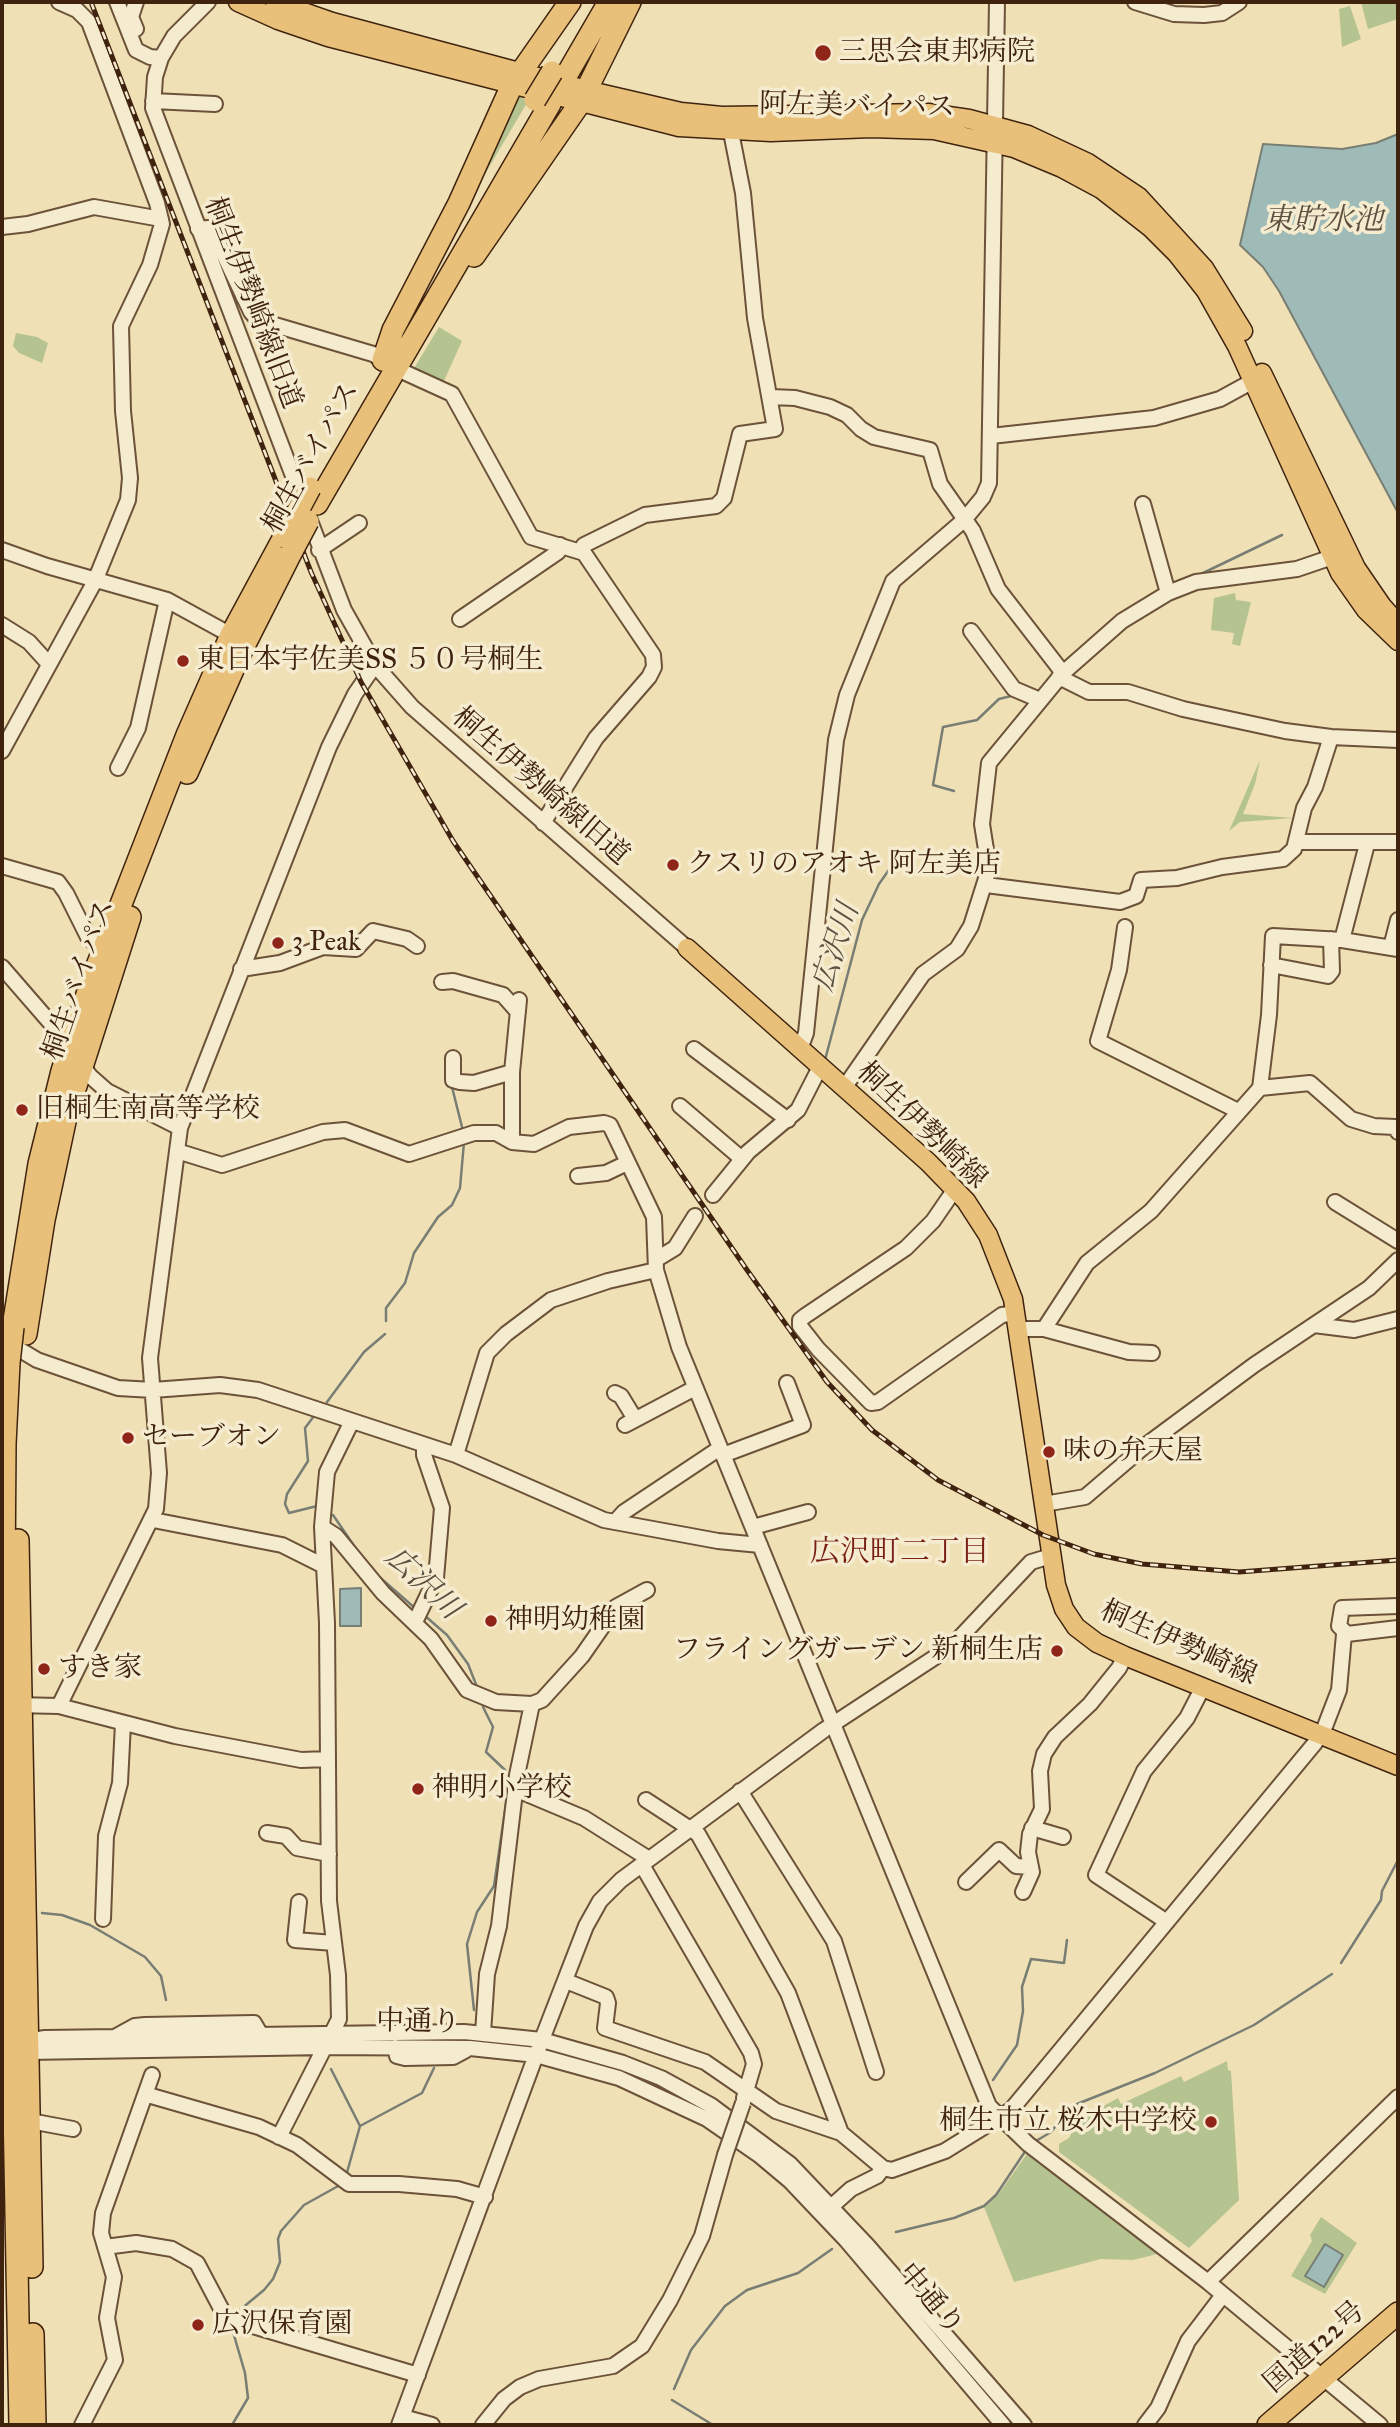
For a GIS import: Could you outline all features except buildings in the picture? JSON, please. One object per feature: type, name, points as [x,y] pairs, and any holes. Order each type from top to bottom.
[{"type":"highway","points":[[389,364],[393,330],[459,203],[517,79],[570,2]]},
{"type":"highway","name":"桐生バイパス","points":[[559,74],[593,2]]},
{"type":"highway","name":"桐生バイパス","points":[[75,1057],[102,950],[187,735],[287,545],[389,364],[559,74],[609,2]]},
{"type":"highway","points":[[389,364],[415,349],[443,301],[583,97],[630,2]]},
{"type":"highway","name":"桐生バイパス","points":[[35,2425],[30,2120],[23,2045],[7,1998],[9,1705],[18,1493],[14,1333],[37,1175],[75,1057],[238,639]]},
{"type":"highway","name":"桐生バイパス","points":[[16,1366],[5,1444],[3,1577],[23,2045],[20,2425]]},
{"type":"highway","name":"国道122号","points":[[1269,2425],[1398,2313]]},
{"type":"main road","name":"阿左美バイパス","points":[[238,2],[278,20],[328,37],[517,79]]},
{"type":"main road","name":"阿左美バイパス","points":[[275,2],[332,22],[679,127],[731,132],[908,128],[995,134],[1049,143],[1108,175],[1150,208],[1191,251],[1238,321],[1360,602],[1398,641]]},
{"type":"main road","name":"阿左美バイパス","points":[[583,97],[702,115],[787,116],[907,112],[949,115],[995,134],[1089,183],[1157,234],[1206,291],[1340,555],[1398,624]]},
{"type":"main road","name":"桐生伊勢崎線","points":[[687,948],[955,1189],[977,1216],[995,1248],[1017,1321],[1051,1556],[1058,1593],[1072,1622],[1097,1643],[1125,1656],[1398,1766]]},
{"type":"street","points":[[2,751],[94,580],[124,511],[130,488],[123,411],[121,326],[154,255],[161,219],[89,22],[77,10],[59,2]]},
{"type":"street","points":[[117,2],[136,50],[150,57],[161,58]]},
{"type":"street","points":[[136,2],[131,17],[140,41],[161,58]]},
{"type":"street","name":"桐生伊勢崎線旧道","points":[[208,2],[174,36],[161,58],[155,77],[153,101],[157,124],[344,610],[375,665],[412,707],[687,948]]},
{"type":"street","points":[[800,1049],[806,1033],[837,733],[847,695],[893,581],[964,520],[987,488],[991,436],[997,2]]},
{"type":"street","points":[[1138,2],[1174,13],[1222,13],[1239,2]]},
{"type":"street","points":[[153,101],[215,104]]},
{"type":"street","points":[[580,551],[584,545],[645,515],[716,506],[724,498],[740,434],[775,429],[755,318],[743,193],[731,132]]},
{"type":"street","points":[[2,227],[23,225],[94,206],[161,219]]},
{"type":"street","points":[[198,229],[208,228],[214,233],[251,312],[258,320],[373,354],[452,394],[531,537],[580,551],[590,560],[649,646],[654,667],[649,677],[596,738],[543,823]]},
{"type":"street","points":[[991,436],[1154,418],[1220,399],[1253,382]]},
{"type":"street","points":[[771,397],[795,398],[830,407],[847,415],[874,437],[930,450],[940,484],[973,531],[985,564],[1005,601],[1061,675],[1089,692],[1128,692],[1183,709],[1285,731],[1331,737],[1398,740]]},
{"type":"street","points":[[1143,504],[1168,593]]},
{"type":"street","points":[[319,550],[359,523]]},
{"type":"street","points":[[460,619],[558,552],[560,545]]},
{"type":"street","points":[[2,550],[167,600],[238,639]]},
{"type":"street","points":[[844,1088],[923,974],[957,949],[975,919],[989,869],[982,818],[989,763],[1061,675],[1122,621],[1168,593],[1196,582],[1276,573],[1340,555]]},
{"type":"street","points":[[118,768],[138,727],[167,600]]},
{"type":"street","points":[[2,625],[29,642],[49,664]]},
{"type":"street","points":[[971,631],[1014,689],[1040,699]]},
{"type":"street","points":[[59,1706],[62,1694],[153,1520],[159,1494],[151,1348],[180,1128],[329,747],[355,694],[375,665]]},
{"type":"street","points":[[986,885],[1120,902],[1133,898],[1141,880],[1177,878],[1222,867],[1279,860],[1290,854],[1296,842],[1304,808],[1315,787],[1331,737]]},
{"type":"street","points":[[1296,842],[1398,842]]},
{"type":"street","points":[[1271,965],[1328,976],[1332,971],[1336,940],[1367,844]]},
{"type":"street","points":[[2,866],[58,883],[66,892],[88,937],[102,950]]},
{"type":"street","points":[[1044,1329],[1087,1263],[1151,1212],[1260,1088],[1273,936],[1336,940],[1394,948],[1398,920]]},
{"type":"street","points":[[1125,927],[1119,970],[1098,1041],[1238,1111]]},
{"type":"street","points":[[241,969],[280,963],[323,947],[360,948],[373,931],[407,939],[417,946]]},
{"type":"street","points":[[2,967],[75,1057],[107,1091],[180,1128]]},
{"type":"street","points":[[442,982],[453,981],[503,995],[518,1006],[512,1072],[513,1142]]},
{"type":"street","points":[[694,1049],[788,1120]]},
{"type":"street","points":[[453,1058],[453,1080],[460,1082],[474,1083],[512,1072]]},
{"type":"street","points":[[713,1195],[742,1159],[803,1104],[820,1067]]},
{"type":"street","points":[[1260,1088],[1310,1083],[1351,1119],[1374,1126],[1395,1127],[1398,1132]]},
{"type":"street","points":[[680,1106],[742,1159]]},
{"type":"street","points":[[177,1151],[222,1164],[323,1132],[345,1130],[409,1154],[474,1133],[496,1133],[513,1142],[534,1144],[569,1127],[608,1123],[654,1216],[656,1264],[679,1347],[984,2094],[999,2119],[1048,2161],[1208,2282],[1380,2425]]},
{"type":"street","points":[[578,1177],[606,1173],[627,1163]]},
{"type":"street","points":[[955,1189],[933,1221],[906,1248],[800,1320],[800,1326],[818,1349],[871,1403],[878,1402],[1002,1315],[1129,1352],[1152,1353]]},
{"type":"street","points":[[1335,1202],[1398,1241]]},
{"type":"street","points":[[456,1455],[487,1353],[551,1300],[656,1264],[675,1248],[695,1216]]},
{"type":"street","points":[[1044,1504],[1085,1497],[1146,1445],[1369,1288],[1398,1260]]},
{"type":"street","points":[[1314,1325],[1354,1330],[1398,1319]]},
{"type":"street","points":[[14,1333],[37,1360],[105,1384],[153,1390],[235,1386],[267,1392],[456,1455],[579,1510],[615,1522],[718,1541],[760,1545]]},
{"type":"street","points":[[615,1522],[624,1512],[722,1452],[803,1425],[787,1383]]},
{"type":"street","points":[[615,1393],[621,1396],[630,1422],[695,1388]]},
{"type":"street","points":[[279,2137],[340,2019],[329,1901],[322,1527],[327,1472],[352,1421]]},
{"type":"street","points":[[419,1615],[436,1578],[442,1508],[424,1455],[424,1444]]},
{"type":"street","points":[[753,1527],[808,1512]]},
{"type":"street","points":[[153,1520],[282,1545],[324,1566]]},
{"type":"street","points":[[322,1527],[337,1536],[383,1592],[419,1615],[473,1695],[496,1702],[532,1704],[542,1700],[580,1659],[622,1602],[647,1590]]},
{"type":"street","points":[[432,2425],[401,2421],[536,2055],[586,1926],[600,1901],[645,1862],[740,1791],[833,1724],[952,1647],[1031,1562],[1051,1556]]},
{"type":"street","points":[[566,1981],[606,1997],[608,2003],[605,2028],[705,2062],[745,2097],[776,2111],[841,2133],[883,2168],[892,2170],[945,2151],[1011,2110],[1321,1734],[1339,1690],[1344,1634],[1339,1626],[1342,1608],[1398,1605]]},
{"type":"street","points":[[1344,1634],[1398,1628]]},
{"type":"street","points":[[1023,1892],[1031,1867],[1027,1852],[1032,1828],[1042,1809],[1040,1766],[1047,1748],[1090,1704],[1125,1656]]},
{"type":"street","points":[[1167,1922],[1096,1875],[1140,1778],[1163,1745],[1187,1718],[1203,1687]]},
{"type":"street","points":[[483,2033],[487,1974],[499,1926],[515,1790],[532,1704]]},
{"type":"street","points":[[9,1705],[59,1706],[123,1723],[301,1760],[328,1759]]},
{"type":"street","points":[[103,1919],[106,1836],[120,1783],[123,1723]]},
{"type":"street","points":[[483,2425],[499,2404],[520,2387],[540,2379],[613,2366],[642,2346],[660,2318],[702,2236],[754,2064],[751,2053],[645,1862],[584,1818],[515,1790]]},
{"type":"street","points":[[740,1791],[834,1941],[876,2072]]},
{"type":"street","points":[[646,1800],[692,1828],[789,1993],[841,2133]]},
{"type":"street","points":[[1032,1828],[1063,1837]]},
{"type":"street","points":[[267,1833],[286,1836],[297,1848],[329,1854]]},
{"type":"street","points":[[966,1882],[999,1850],[1016,1866],[1031,1867]]},
{"type":"street","points":[[299,1902],[295,1940],[334,1943]]},
{"type":"street","name":"中通り","points":[[23,2045],[114,2038],[483,2033],[542,2040],[622,2063],[693,2095],[772,2148],[832,2206],[1024,2425]]},
{"type":"street","name":"中通り","points":[[23,2045],[470,2048],[536,2055],[597,2070],[657,2094],[707,2119],[760,2155],[802,2192],[846,2240],[1003,2425]]},
{"type":"street","points":[[82,2425],[115,2360],[107,2318],[114,2277],[100,2233],[103,2213],[148,2095],[152,2075]]},
{"type":"street","points":[[148,2095],[249,2123],[298,2144],[349,2184],[457,2189],[485,2197]]},
{"type":"street","points":[[1208,2282],[1398,2097]]},
{"type":"street","points":[[30,2120],[73,2129]]},
{"type":"street","points":[[832,2206],[851,2189],[877,2176],[883,2168]]},
{"type":"street","points":[[105,2246],[136,2243],[172,2249],[197,2263],[226,2318],[418,2375]]},
{"type":"street","points":[[1145,2425],[1158,2408],[1188,2341],[1223,2295]]},
{"type":"green space","points":[[1361,2],[1398,2],[1398,19],[1368,29]]},
{"type":"green space","points":[[1350,6],[1361,39],[1342,47],[1339,9]]},
{"type":"green space","points":[[520,97],[528,101],[438,254],[516,100]]},
{"type":"green space","points":[[439,327],[462,341],[443,383],[413,370]]},
{"type":"green space","points":[[16,333],[37,337],[48,343],[42,363],[19,353],[13,346]]},
{"type":"green space","points":[[1235,593],[1236,600],[1251,602],[1240,646],[1232,644],[1234,633],[1211,630],[1214,598]]},
{"type":"green space","points":[[1260,760],[1255,784],[1243,814],[1293,818],[1240,822],[1229,831]]},
{"type":"green space","points":[[1227,2061],[1228,2070],[1231,2071],[1239,2200],[1189,2248],[1059,2152],[1059,2144],[1069,2138],[1078,2120],[1118,2098],[1121,2104],[1181,2076],[1184,2082]]},
{"type":"green space","points":[[1027,2154],[1158,2252],[1157,2254],[1133,2260],[1101,2259],[1014,2282],[984,2207],[997,2196]]},
{"type":"green space","points":[[1321,2217],[1357,2243],[1325,2294],[1291,2276],[1312,2241],[1310,2235]]},
{"type":"water","name":"東貯水池","points":[[1398,134],[1398,513],[1279,291],[1263,267],[1240,245],[1263,144],[1342,149],[1376,143]]},
{"type":"water","points":[[361,1588],[361,1626],[340,1626],[340,1589]]},
{"type":"water","points":[[1325,2244],[1343,2255],[1324,2287],[1305,2276]]},
{"type":"waterway","name":"広沢川","points":[[1201,574],[1282,535]]},
{"type":"waterway","points":[[954,791],[933,785],[943,727],[977,720],[999,699],[1015,695]]},
{"type":"waterway","name":"広沢川","points":[[825,1060],[862,920],[879,884],[900,854]]},
{"type":"waterway","points":[[452,1087],[463,1131]]},
{"type":"waterway","points":[[386,1321],[386,1308],[405,1283],[414,1253],[438,1217],[452,1205],[460,1188],[464,1142]]},
{"type":"waterway","name":"広沢川","points":[[327,1402],[364,1352],[385,1334]]},
{"type":"waterway","name":"広沢川","points":[[314,1416],[305,1428],[308,1461],[287,1494],[285,1504],[289,1513],[317,1506]]},
{"type":"waterway","name":"広沢川","points":[[333,1515],[359,1553]]},
{"type":"waterway","name":"広沢川","points":[[376,1574],[416,1609]]},
{"type":"waterway","name":"広沢川","points":[[424,1615],[447,1635],[468,1664],[477,1687]]},
{"type":"waterway","name":"広沢川","points":[[474,2010],[467,1944],[477,1912],[494,1886],[508,1790],[505,1770],[486,1752],[493,1727],[483,1707]]},
{"type":"waterway","points":[[1341,1963],[1381,1900],[1382,1891],[1398,1860]]},
{"type":"waterway","points":[[42,1913],[62,1915],[90,1925],[145,1957],[161,1976],[166,2000]]},
{"type":"waterway","points":[[993,2080],[1017,2045],[1023,2011],[1022,1987],[1031,1959],[1064,1963],[1067,1940]]},
{"type":"waterway","points":[[1036,2141],[1051,2132],[1072,2106],[1155,2073],[1254,2025],[1332,1974]]},
{"type":"waterway","name":"広沢川","points":[[360,2126],[422,2093],[434,2068]]},
{"type":"waterway","points":[[331,2069],[360,2126]]},
{"type":"waterway","name":"広沢川","points":[[346,2176],[360,2126]]},
{"type":"waterway","points":[[896,2232],[954,2218],[984,2206],[996,2195],[1024,2153]]},
{"type":"waterway","name":"広沢川","points":[[235,2314],[273,2279],[280,2262],[278,2239],[281,2231],[304,2205],[340,2185]]},
{"type":"waterway","points":[[674,2389],[691,2350],[725,2306],[747,2290],[798,2273],[832,2249]]},
{"type":"waterway","name":"広沢川","points":[[231,2325],[245,2373],[248,2398],[232,2425]]},
{"type":"waterway","points":[[672,2400],[713,2425]]},
{"type":"railway","points":[[91,2],[311,572],[361,682],[453,841],[747,1270],[827,1382],[872,1430],[938,1480],[1043,1535],[1094,1554],[1142,1564],[1239,1572],[1398,1560]]},
{"type":"place","name":"三思会東邦病院","points":[[823,53]]},
{"type":"place","name":"東日本宇佐美SS ５０号桐生","points":[[183,661]]},
{"type":"place","name":"クスリのアオキ 阿左美店","points":[[673,865]]},
{"type":"place","name":"3 Peak","points":[[278,943]]},
{"type":"place","name":"旧桐生南高等学校","points":[[22,1110]]},
{"type":"place","name":"セーブオン","points":[[128,1438]]},
{"type":"place","name":"味の弁天屋","points":[[1049,1452]]},
{"type":"place","name":"神明幼稚園","points":[[491,1621]]},
{"type":"place","name":"フライングガーデン 新桐生店","points":[[1057,1651]]},
{"type":"place","name":"すき家","points":[[44,1669]]},
{"type":"place","name":"神明小学校","points":[[418,1789]]},
{"type":"place","name":"桐生市立 桜木中学校","points":[[1211,2122]]},
{"type":"place","name":"広沢保育園","points":[[198,2325]]},
{"type":"district","name":"広沢町二丁目","points":[[900,1554]]}]
